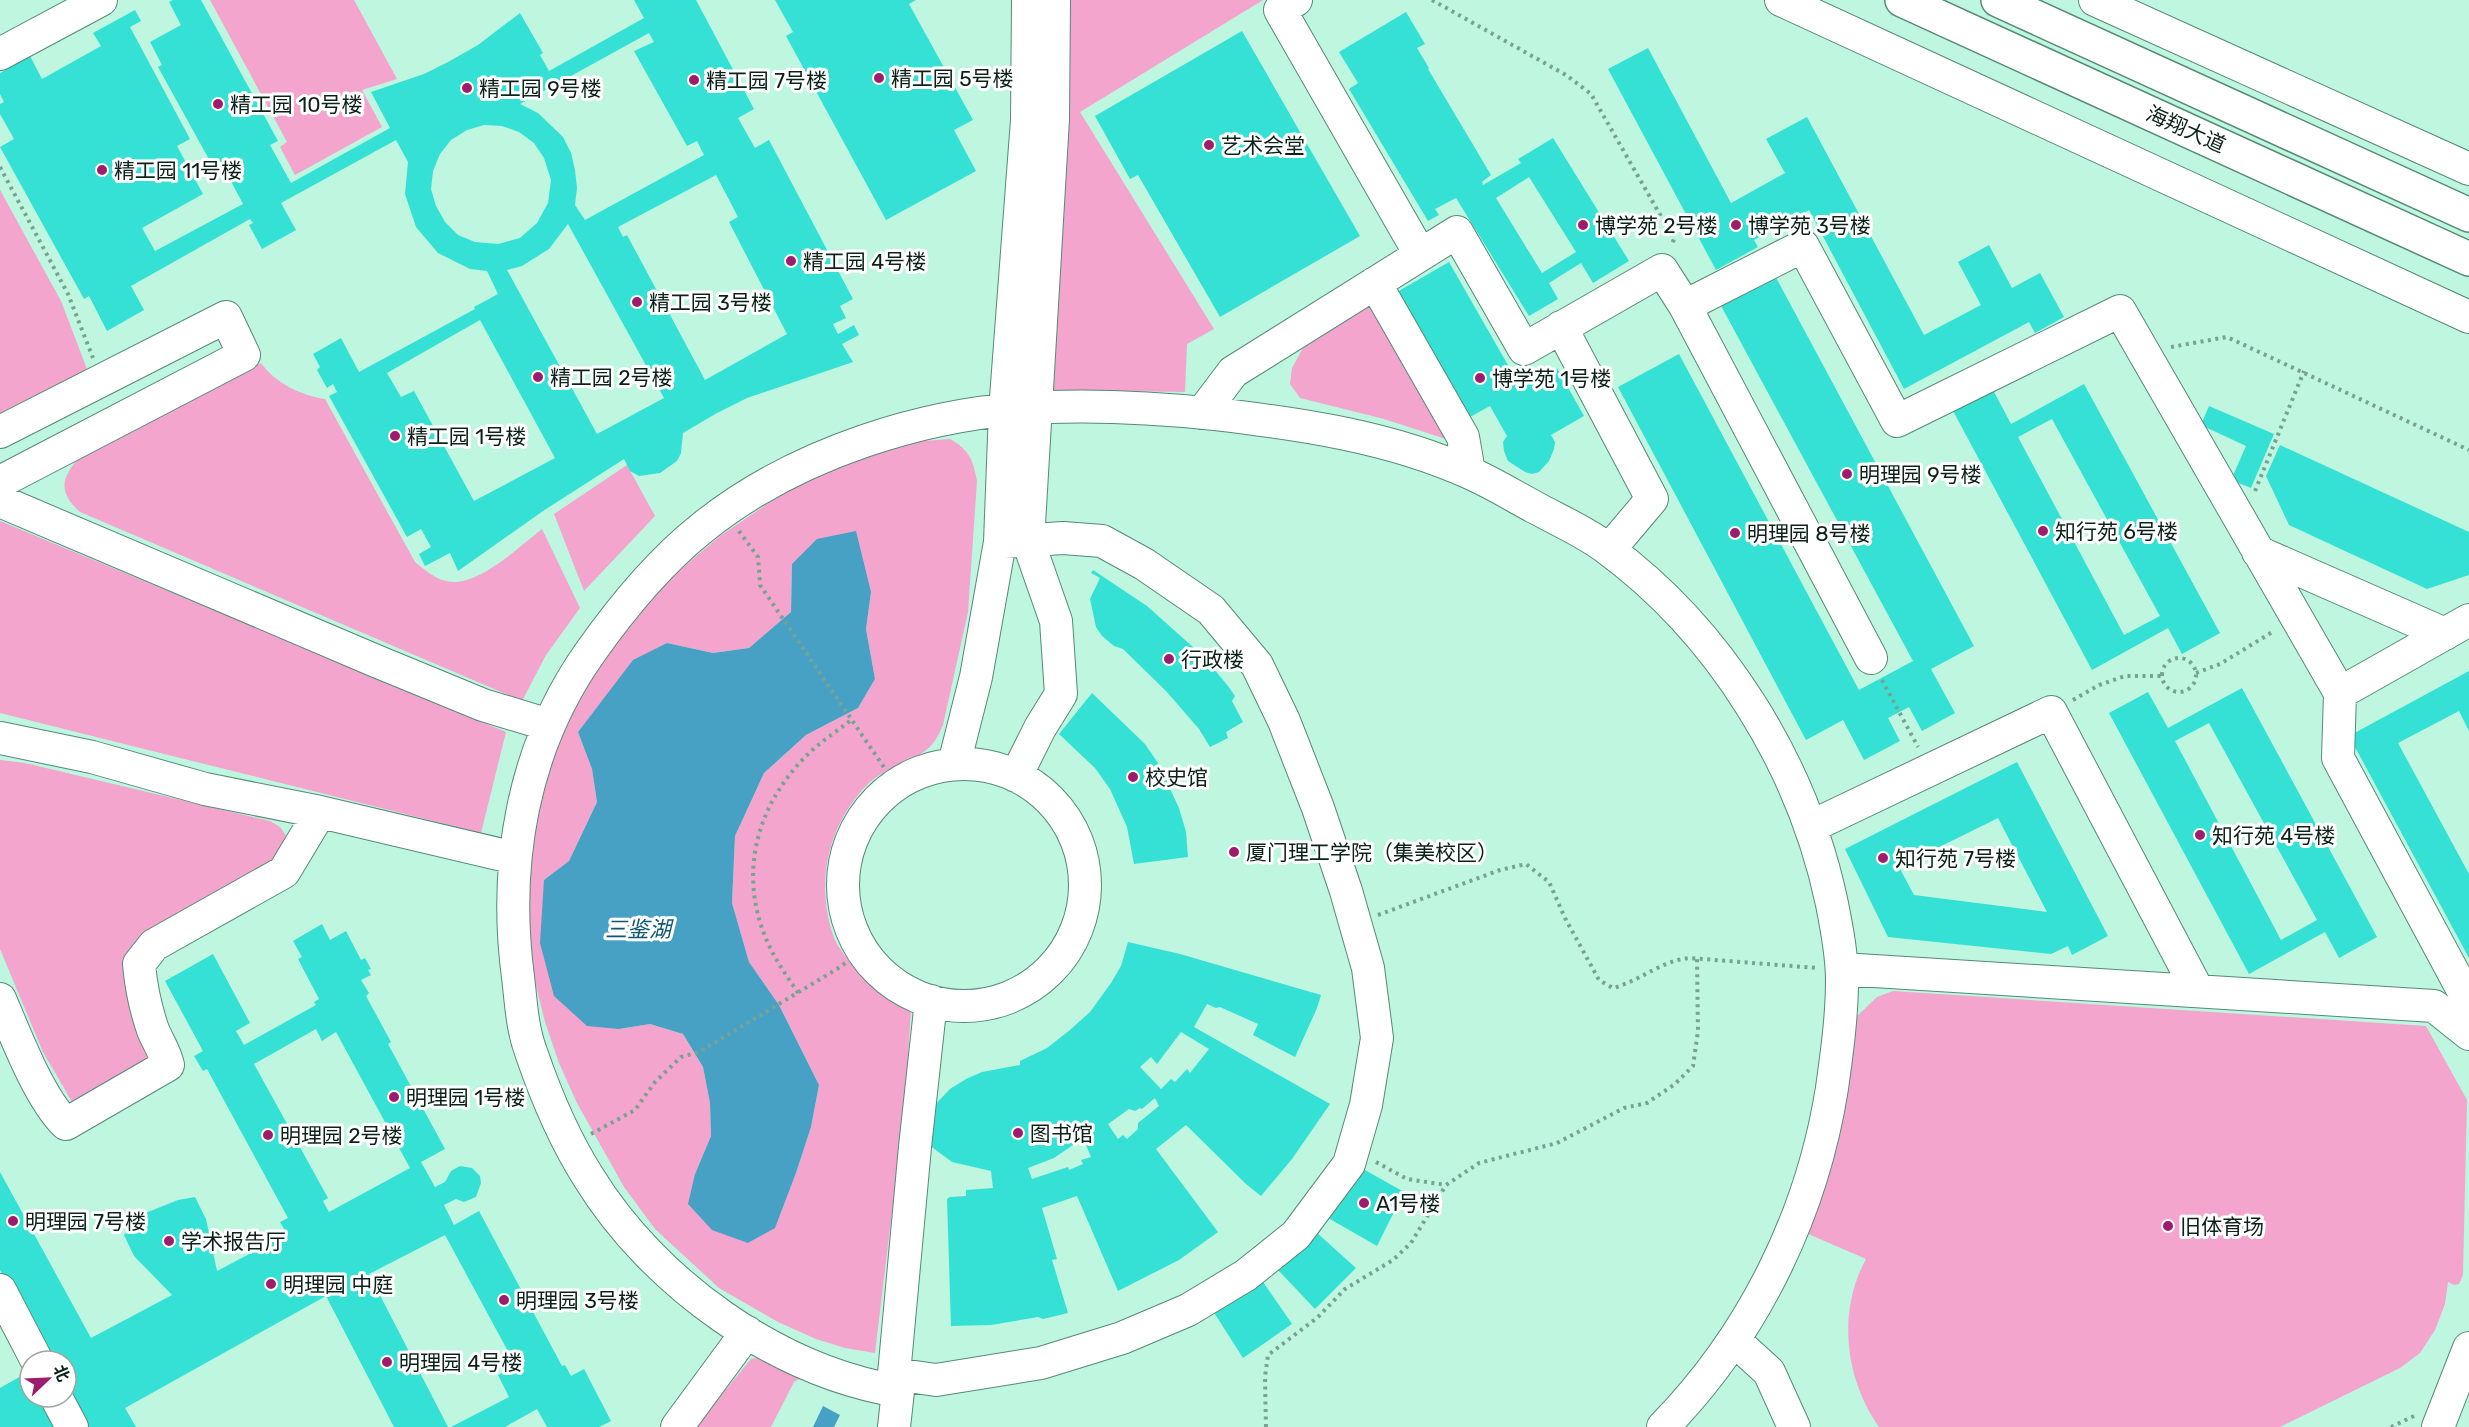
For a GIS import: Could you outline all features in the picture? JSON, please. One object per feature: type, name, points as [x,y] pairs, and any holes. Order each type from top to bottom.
[{"type":"highway","name":"海翔大道","points":[[1902,0],[2469,259]]},
{"type":"highway","name":"海翔大道","points":[[1998,0],[2469,215]]},
{"type":"street","points":[[0,54],[64,9],[101,0]]},
{"type":"street","points":[[954,764],[1014,542],[1020,409],[1028,0]]},
{"type":"street","points":[[1020,409],[1053,120],[1054,0]]},
{"type":"street","points":[[1296,0],[1280,10],[1420,254]]},
{"type":"street","points":[[1780,0],[2469,316]]},
{"type":"street","points":[[2095,0],[2469,169]]},
{"type":"street","points":[[1202,413],[1233,372],[1456,232],[1524,349],[1662,270],[1685,306],[1871,658]]},
{"type":"street","points":[[1685,306],[1803,246],[1897,421],[2120,311],[2340,693],[2338,758],[2466,996],[2469,1024]]},
{"type":"street","points":[[1375,283],[1463,437],[1469,472]]},
{"type":"street","points":[[0,432],[226,317],[244,355],[0,482]]},
{"type":"street","points":[[1561,327],[1652,500],[1609,550]]},
{"type":"street","points":[[1014,542],[1063,538],[1102,541],[1144,564],[1211,609],[1257,665],[1284,721],[1318,808],[1368,968],[1377,1038],[1366,1105],[1349,1164],[1296,1235],[1246,1275],[1188,1310],[1122,1338],[1041,1363],[936,1380],[896,1382],[850,1380],[770,1346],[747,1332],[662,1269],[593,1186],[570,1146],[543,1086],[525,1037],[514,950],[512,893],[514,858],[526,794],[549,725],[557,705],[576,673],[625,604],[698,531],[725,511],[805,465],[857,444],[904,429],[1020,409],[1146,407],[1325,429],[1397,447],[1469,472],[1601,544],[1658,591],[1731,675],[1784,766],[1810,827],[1825,871],[1842,969],[1839,1045],[1826,1125],[1812,1175],[1786,1245],[1768,1282],[1734,1340],[1719,1363],[1663,1427]]},
{"type":"street","points":[[0,501],[386,666],[483,705],[549,725]]},
{"type":"street","points":[[1014,542],[1056,621],[1061,694],[1040,728],[1016,776]]},
{"type":"street","points":[[2258,552],[2457,627]]},
{"type":"street","points":[[2340,693],[2457,627]]},
{"type":"street","points":[[1810,827],[2051,712],[2198,991]]},
{"type":"street","points":[[0,738],[92,757],[205,789],[320,812],[514,858]]},
{"type":"street","points":[[978,764],[1002,769],[1016,776],[1044,794],[1060,812],[1073,832],[1082,855],[1085,879],[1084,903],[1078,927],[1068,948],[1053,968],[1035,984],[1014,996],[991,1003],[967,1006],[931,1001],[898,986],[878,970],[862,950],[852,929],[846,907],[844,884],[846,861],[852,838],[863,818],[878,800],[896,785],[914,774],[933,767],[978,764]]},
{"type":"street","points":[[0,999],[26,1059],[58,1116],[66,1124],[153,1075],[168,1065],[166,1055],[154,1034],[143,999],[139,964],[154,945],[284,872],[320,812]]},
{"type":"street","points":[[1842,969],[2434,1006],[2469,1034]]},
{"type":"street","points":[[894,1427],[915,1147],[931,1001]]},
{"type":"street","points":[[0,1290],[31,1349]]},
{"type":"street","points":[[677,1427],[747,1332]]},
{"type":"street","points":[[1734,1340],[1769,1371],[1794,1427]]},
{"type":"street","points":[[2438,1427],[2469,1348]]},
{"type":"street","points":[[62,1409],[72,1427]]},
{"type":"path","points":[[1432,0],[1566,75],[1591,94],[1674,239],[1662,270]]},
{"type":"path","points":[[0,168],[68,294],[102,380]]},
{"type":"path","points":[[2144,351],[2227,337],[2469,450]]},
{"type":"path","points":[[2242,523],[2304,372]]},
{"type":"path","points":[[725,511],[758,557],[760,585],[850,721],[896,785]]},
{"type":"path","points":[[2196,673],[2220,664],[2296,618]]},
{"type":"path","points":[[1871,658],[1930,770]]},
{"type":"path","points":[[2181,658],[2191,663],[2196,673],[2191,688],[2181,692],[2170,690],[2162,676],[2166,665],[2181,658]]},
{"type":"path","points":[[2099,685],[2125,676],[2162,676]]},
{"type":"path","points":[[796,994],[779,965],[759,918],[754,893],[757,840],[764,814],[781,786],[807,756],[850,721]]},
{"type":"path","points":[[1355,923],[1500,870],[1526,864],[1549,882],[1565,918],[1599,980],[1613,988],[1626,985],[1676,959],[1842,969]]},
{"type":"path","points":[[570,1146],[635,1110],[655,1082],[681,1057],[699,1052],[837,969],[862,950]]},
{"type":"path","points":[[1266,1427],[1265,1377],[1268,1355],[1317,1318],[1346,1289],[1393,1260],[1411,1243],[1446,1185],[1479,1163],[1557,1143],[1624,1108],[1647,1103],[1675,1084],[1693,1066],[1698,1031],[1697,959]]},
{"type":"path","points":[[1354,1147],[1388,1170],[1407,1179],[1446,1185]]},
{"type":"shaded area","points":[[210,0],[354,0],[397,79],[362,90],[382,127],[295,175],[280,147],[287,142]]},
{"type":"shaded area","points":[[1063,0],[1263,0],[1080,112],[1214,329],[1187,344],[1185,392],[1113,391],[1056,396],[1048,376]]},
{"type":"shaded area","points":[[0,190],[61,301],[87,369],[80,376],[0,418]]},
{"type":"shaded area","points":[[1372,304],[1455,442],[1384,419],[1300,398],[1290,384],[1292,368],[1303,348]]},
{"type":"shaded area","points":[[261,363],[282,383],[307,395],[325,399],[415,562],[434,576],[446,581],[458,582],[471,579],[510,555],[542,529],[580,608],[546,655],[522,701],[80,512],[73,505],[65,492],[65,479],[79,458]]},
{"type":"shaded area","points":[[950,439],[966,451],[974,467],[977,481],[968,612],[943,725],[938,736],[928,749],[877,777],[855,799],[834,836],[825,877],[829,919],[838,946],[884,996],[911,1009],[905,1103],[875,1353],[845,1348],[816,1339],[778,1322],[719,1288],[655,1229],[624,1187],[577,1103],[559,1063],[545,1022],[530,962],[528,873],[535,811],[564,725],[593,670],[662,585],[720,536],[782,494],[848,460],[912,442]],"holes":[[[792,564],[871,592],[866,629],[875,679],[858,708],[806,735],[764,773],[735,836],[732,903],[749,962],[779,1005],[819,1085],[811,1127],[775,1227],[748,1243],[695,1174],[711,1136],[710,1103],[703,1067],[683,1034],[650,1024],[619,1029],[544,880],[569,861],[597,802],[592,769],[578,732],[633,661],[667,643],[713,653],[749,648],[791,612]]]},
{"type":"shaded area","points":[[627,465],[655,516],[584,591],[554,514]]},
{"type":"shaded area","points":[[0,521],[506,732],[481,833],[0,713]]},
{"type":"shaded area","points":[[0,760],[25,763],[270,821],[280,827],[287,837],[283,859],[149,937],[158,1059],[75,1107],[43,1052],[0,949]]},
{"type":"shaded area","name":"旧体育场","points":[[1893,991],[2426,1026],[2467,1100],[2463,1275],[2459,1284],[2454,1285],[2448,1282],[2445,1304],[2435,1330],[2420,1353],[2400,1368],[2280,1427],[1879,1427],[1867,1408],[1859,1388],[1852,1367],[1849,1345],[1848,1323],[1851,1301],[1866,1259],[1806,1233],[1851,1022],[1877,997]]},
{"type":"shaded area","points":[[761,1357],[801,1378],[794,1382],[771,1427],[695,1427],[751,1359]]},
{"type":"water","name":"三鉴湖","points":[[856,531],[871,592],[866,629],[875,679],[858,708],[806,735],[764,773],[735,836],[732,903],[749,962],[779,1005],[819,1085],[811,1127],[775,1228],[748,1243],[712,1230],[688,1204],[695,1174],[711,1136],[710,1103],[703,1067],[683,1034],[650,1024],[619,1029],[587,1026],[554,996],[540,943],[544,880],[569,861],[597,802],[592,769],[578,732],[633,660],[667,643],[713,653],[749,648],[791,612],[792,564],[817,539]]},
{"type":"water","points":[[823,1406],[840,1415],[834,1427],[813,1427]]},
{"type":"building","points":[[201,0],[278,141],[270,145],[291,183],[390,128],[371,92],[424,74],[448,62],[478,45],[520,13],[543,53],[540,55],[549,71],[644,18],[634,0],[696,0],[754,109],[738,118],[755,148],[769,140],[853,299],[840,306],[846,318],[833,324],[838,334],[854,325],[859,335],[842,344],[853,362],[747,398],[717,413],[683,433],[681,453],[677,461],[660,473],[639,476],[630,471],[624,459],[543,511],[458,571],[450,553],[425,566],[419,554],[431,547],[421,529],[407,537],[329,396],[337,392],[333,384],[327,388],[317,370],[320,367],[313,354],[341,338],[359,372],[475,309],[474,307],[498,294],[487,271],[470,269],[438,253],[416,227],[405,194],[408,162],[396,140],[281,203],[296,230],[262,249],[249,225],[253,223],[250,219],[131,286],[144,310],[107,331],[89,296],[84,299],[0,147],[14,139],[0,114],[0,104],[4,102],[0,94],[0,73],[30,56],[42,79],[101,46],[93,33],[135,10],[141,21],[130,27],[190,139],[177,146],[203,194],[142,228],[155,251],[243,204],[224,168],[216,172],[158,67],[162,65],[150,42],[181,25],[169,2]],"holes":[[[649,33],[654,42],[634,51],[687,146],[697,141],[704,155],[585,220],[575,205],[577,188],[575,170],[571,153],[563,137],[538,113],[520,104]],[[484,125],[502,126],[519,132],[534,143],[544,158],[551,180],[548,203],[537,223],[520,238],[498,244],[475,242],[458,235],[445,222],[436,206],[431,189],[433,171],[440,154],[451,140],[467,130]],[[716,175],[738,217],[729,222],[787,334],[705,380],[627,235],[623,237],[618,227]],[[568,224],[664,398],[597,434],[507,270],[522,266],[549,249]],[[480,320],[555,458],[474,501],[414,391],[401,397],[387,373]]]},
{"type":"building","name":"精工园 5号楼","points":[[775,0],[916,0],[909,4],[973,120],[954,130],[976,171],[886,220],[786,36],[793,32]]},
{"type":"building","points":[[1406,12],[1425,44],[1417,48],[1491,175],[1482,182],[1483,185],[1521,163],[1518,159],[1553,138],[1629,261],[1593,283],[1581,263],[1549,283],[1558,299],[1529,316],[1456,198],[1435,209],[1439,215],[1428,221],[1349,89],[1358,83],[1339,52]],"holes":[[[1529,177],[1576,252],[1542,273],[1496,198]]]},
{"type":"building","name":"艺术会堂","points":[[1242,31],[1360,236],[1220,317],[1138,175],[1130,179],[1095,116]]},
{"type":"building","name":"博学苑 3号楼","points":[[1648,48],[1731,203],[1785,173],[1766,139],[1807,117],[1924,335],[1981,305],[1958,262],[1989,245],[2012,288],[2040,273],[2064,317],[2035,333],[2029,322],[1904,389],[1809,210],[1754,240],[1758,247],[1716,270],[1608,69]]},
{"type":"building","name":"博学苑 1号楼","points":[[1449,262],[1521,388],[1557,368],[1584,416],[1551,435],[1555,442],[1554,449],[1549,461],[1539,472],[1532,474],[1525,472],[1508,461],[1503,442],[1507,436],[1490,406],[1468,418],[1397,292]]},
{"type":"building","points":[[1773,272],[1974,646],[1931,669],[1955,713],[1922,731],[1909,707],[1888,718],[1900,741],[1864,760],[1843,720],[1806,740],[1618,387],[1679,354],[1859,690],[1913,661],[1719,302]]},
{"type":"building","points":[[2084,384],[2220,633],[2182,654],[2168,628],[2092,670],[1952,409],[1992,388],[2011,424]],"holes":[[[2052,419],[2160,616],[2124,635],[2018,437]]]},
{"type":"building","points":[[2209,406],[2274,434],[2251,488],[2231,480],[2246,446],[2201,425]]},
{"type":"building","points":[[2280,445],[2469,532],[2469,575],[2427,589],[2289,525],[2266,476]]},
{"type":"building","name":"行政楼","points":[[1093,570],[1147,606],[1203,656],[1228,686],[1235,696],[1232,701],[1243,722],[1226,732],[1228,738],[1210,747],[1199,729],[1166,691],[1123,649],[1114,646],[1102,636],[1096,627],[1090,599],[1100,578],[1091,573]]},
{"type":"building","points":[[2469,671],[2469,731],[2459,711],[2398,743],[2469,874],[2469,958],[2349,736]]},
{"type":"building","points":[[2242,688],[2377,937],[2339,958],[2325,932],[2249,974],[2109,713],[2148,692],[2168,728]],"holes":[[[2209,723],[2317,920],[2281,940],[2175,741]]]},
{"type":"building","name":"校史馆","points":[[1092,693],[1145,744],[1158,763],[1179,808],[1186,832],[1188,857],[1134,864],[1127,827],[1110,789],[1095,768],[1059,734]]},
{"type":"building","name":"知行苑 7号楼","points":[[2017,762],[2108,936],[2072,955],[2068,946],[2051,954],[1888,937],[1845,849]],"holes":[[[1998,818],[2047,912],[1914,895],[1899,867]]]},
{"type":"building","points":[[322,924],[330,940],[346,931],[361,960],[365,958],[371,969],[368,970],[371,975],[361,980],[369,993],[366,996],[391,1042],[388,1044],[445,1149],[421,1162],[435,1187],[445,1182],[451,1171],[460,1166],[472,1168],[480,1176],[481,1183],[476,1197],[464,1202],[456,1199],[444,1205],[454,1225],[479,1211],[562,1366],[565,1365],[571,1376],[584,1369],[611,1421],[599,1427],[547,1427],[537,1409],[505,1427],[451,1427],[509,1397],[498,1375],[516,1366],[445,1235],[369,1274],[448,1427],[394,1427],[326,1296],[125,1408],[136,1427],[0,1427],[0,1388],[18,1378],[18,1409],[78,1409],[78,1349],[43,1349],[0,1270],[0,1172],[91,1338],[172,1295],[134,1256],[124,1235],[139,1218],[148,1212],[178,1200],[195,1197],[206,1219],[217,1271],[287,1234],[280,1222],[288,1218],[207,1069],[203,1071],[194,1056],[203,1051],[165,981],[213,954],[250,1023],[236,1031],[244,1045],[316,1005],[314,1002],[319,999],[298,959],[302,957],[293,941]],"holes":[[[316,1029],[322,1041],[336,1032],[410,1168],[329,1212],[323,1201],[328,1198],[254,1064]]]},
{"type":"building","name":"图书馆","points":[[1128,942],[1180,954],[1321,995],[1295,1057],[1253,1035],[1258,1024],[1220,1007],[1216,1008],[1207,1004],[1194,1027],[1330,1104],[1292,1159],[1261,1196],[1186,1125],[1156,1149],[1218,1232],[1179,1260],[1118,1291],[1077,1196],[1042,1208],[1057,1259],[1052,1260],[1068,1313],[1043,1319],[1038,1317],[991,1325],[951,1326],[947,1199],[966,1196],[966,1190],[993,1188],[991,1171],[952,1162],[925,1142],[929,1111],[950,1089],[966,1079],[982,1072],[1020,1065],[1020,1061],[1047,1048],[1090,1012],[1121,966]],"holes":[[[1181,1032],[1209,1049],[1190,1073],[1187,1069],[1175,1082],[1171,1079],[1161,1089],[1140,1067],[1151,1057],[1157,1064]],[[1155,1098],[1159,1106],[1138,1123],[1138,1129],[1127,1139],[1123,1135],[1118,1139],[1108,1124],[1129,1109],[1135,1111],[1142,1109]],[[1083,1138],[1091,1157],[1081,1160],[1083,1164],[1069,1170],[1068,1167],[1032,1179],[1028,1168],[1054,1158]]]},
{"type":"building","name":"A1号楼","points":[[1356,1165],[1404,1192],[1377,1246],[1323,1215]]},
{"type":"building","points":[[1316,1232],[1356,1268],[1315,1309],[1278,1270]]},
{"type":"building","points":[[1261,1279],[1292,1324],[1243,1358],[1213,1311]]},
{"type":"place","name":"精工园 5号楼","points":[[879,78]]},
{"type":"place","name":"精工园 7号楼","points":[[694,80]]},
{"type":"place","name":"精工园 9号楼","points":[[467,88]]},
{"type":"place","name":"精工园 10号楼","points":[[218,104]]},
{"type":"place","name":"艺术会堂","points":[[1209,145]]},
{"type":"place","name":"精工园 11号楼","points":[[102,170]]},
{"type":"place","name":"博学苑 2号楼","points":[[1583,225]]},
{"type":"place","name":"博学苑 3号楼","points":[[1736,225]]},
{"type":"place","name":"精工园 4号楼","points":[[791,261]]},
{"type":"place","name":"精工园 3号楼","points":[[637,302]]},
{"type":"place","name":"精工园 2号楼","points":[[538,377]]},
{"type":"place","name":"博学苑 1号楼","points":[[1480,378]]},
{"type":"place","name":"精工园 1号楼","points":[[395,436]]},
{"type":"place","name":"明理园 9号楼","points":[[1847,474]]},
{"type":"place","name":"知行苑 6号楼","points":[[2043,531]]},
{"type":"place","name":"明理园 8号楼","points":[[1735,533]]},
{"type":"place","name":"行政楼","points":[[1169,659]]},
{"type":"place","name":"校史馆","points":[[1133,777]]},
{"type":"place","name":"知行苑 4号楼","points":[[2200,835]]},
{"type":"place","name":"厦门理工学院（集美校区）","points":[[1234,852]]},
{"type":"place","name":"知行苑 7号楼","points":[[1883,858]]},
{"type":"place","name":"明理园 1号楼","points":[[394,1097]]},
{"type":"place","name":"图书馆","points":[[1018,1133]]},
{"type":"place","name":"明理园 2号楼","points":[[268,1135]]},
{"type":"place","name":"A1号楼","points":[[1364,1203]]},
{"type":"place","name":"明理园 7号楼","points":[[13,1221]]},
{"type":"place","name":"旧体育场","points":[[2168,1226]]},
{"type":"place","name":"学术报告厅","points":[[169,1241]]},
{"type":"place","name":"明理园 中庭","points":[[271,1284]]},
{"type":"place","name":"明理园 3号楼","points":[[504,1300]]},
{"type":"place","name":"明理园 4号楼","points":[[387,1362]]}]
